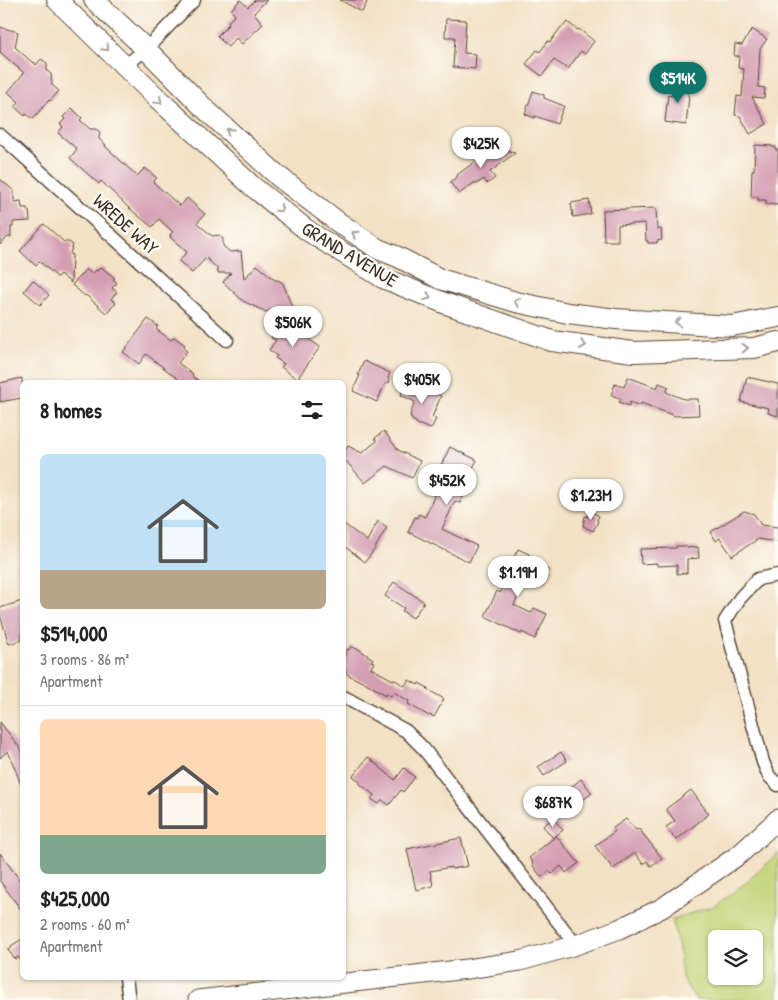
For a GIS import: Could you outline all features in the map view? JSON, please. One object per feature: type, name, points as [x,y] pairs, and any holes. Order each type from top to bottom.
[{"type":"main road","name":"GRAND AVENUE","points":[[57,0],[155,96],[252,186],[308,231],[383,278],[444,303],[552,341],[633,352],[754,348],[778,342]]},
{"type":"main road","name":"GRAND AVENUE","points":[[94,0],[204,108],[278,176],[338,222],[378,249],[440,278],[516,302],[578,314],[732,326],[778,318]]},
{"type":"main road","points":[[346,980],[467,969],[520,961],[576,945],[619,929],[662,908],[740,854],[778,818]]},
{"type":"main road","points":[[198,1000],[343,980]]},
{"type":"street","points":[[125,66],[146,49],[194,0]]},
{"type":"street","name":"WREDE WAY","points":[[0,135],[227,340]]},
{"type":"street","points":[[778,575],[758,579],[740,598],[725,621],[763,762],[769,776],[778,785]]},
{"type":"street","points":[[346,698],[406,731],[423,748],[576,945]]},
{"type":"street","points":[[126,980],[129,1000]]},
{"type":"green space","points":[[778,853],[778,1000],[696,1000],[682,978],[679,950],[672,919],[714,906],[748,881]]},
{"type":"building","points":[[240,0],[248,7],[255,0],[267,0],[254,13],[263,24],[242,44],[236,38],[228,47],[217,36],[235,15],[231,10]]},
{"type":"building","points":[[340,0],[368,0],[362,12]]},
{"type":"building","points":[[446,19],[466,20],[464,53],[476,54],[475,69],[453,67],[455,37],[445,37]]},
{"type":"building","points":[[567,22],[594,41],[585,54],[581,51],[568,69],[554,60],[542,76],[526,64],[537,50],[540,52]]},
{"type":"building","points":[[0,27],[18,32],[15,47],[33,63],[36,65],[41,59],[47,63],[47,71],[51,74],[52,85],[59,91],[33,119],[26,114],[25,116],[15,107],[19,102],[8,92],[24,73],[0,52]]},
{"type":"building","points":[[752,29],[767,39],[760,49],[758,87],[765,88],[764,98],[752,97],[767,124],[750,134],[740,116],[735,115],[737,96],[742,97],[744,69],[738,68],[739,56],[734,56],[735,44],[742,45]]},
{"type":"building","points":[[675,80],[690,82],[686,125],[665,122],[668,95],[673,96]]},
{"type":"building","points":[[533,91],[544,95],[544,98],[564,106],[557,124],[525,114]]},
{"type":"building","points":[[72,108],[82,118],[80,120],[90,129],[96,129],[100,132],[99,139],[137,176],[145,168],[157,178],[153,182],[180,206],[187,198],[205,214],[197,223],[212,236],[219,235],[223,239],[223,246],[230,252],[241,251],[244,279],[257,265],[275,280],[283,283],[292,307],[278,312],[276,308],[266,312],[243,301],[223,282],[231,273],[218,273],[217,268],[206,258],[192,273],[179,261],[187,252],[170,237],[173,232],[159,219],[152,227],[101,181],[99,184],[70,158],[77,149],[58,133],[63,127],[60,124],[65,119],[63,117]]},
{"type":"building","points":[[755,145],[772,146],[778,150],[778,205],[766,204],[766,200],[758,200],[758,197],[751,197]]},
{"type":"building","points":[[496,146],[515,153],[490,172],[495,178],[487,184],[484,179],[476,184],[474,183],[459,194],[450,182]]},
{"type":"building","points":[[0,179],[14,191],[14,202],[21,201],[22,208],[27,208],[30,221],[13,222],[11,237],[8,237],[0,245]]},
{"type":"building","points":[[589,200],[591,214],[573,217],[571,203]]},
{"type":"building","points":[[656,208],[657,229],[661,229],[662,240],[657,241],[657,243],[648,243],[646,241],[645,223],[618,225],[618,241],[604,241],[603,210]]},
{"type":"building","points":[[44,224],[64,242],[69,242],[73,245],[70,253],[72,255],[71,283],[60,274],[57,277],[39,261],[36,266],[20,251]]},
{"type":"building","points":[[101,267],[115,278],[113,279],[117,283],[112,288],[117,292],[111,299],[116,303],[106,313],[72,285],[86,269],[92,274]]},
{"type":"building","points":[[33,280],[49,295],[40,305],[24,291]]},
{"type":"building","points":[[285,318],[320,347],[297,379],[281,367],[284,364],[275,358],[277,356],[269,350],[276,340],[271,338]]},
{"type":"building","points":[[148,319],[158,326],[156,329],[171,340],[174,337],[185,345],[183,348],[187,351],[178,363],[193,374],[192,376],[197,380],[177,380],[146,354],[139,364],[123,352]]},
{"type":"building","points":[[364,361],[390,373],[388,378],[390,382],[385,384],[377,402],[353,391]]},
{"type":"building","points":[[628,377],[657,388],[659,383],[669,387],[666,392],[684,399],[698,399],[699,415],[675,416],[641,403],[640,406],[630,402],[629,406],[619,402],[621,399],[611,395],[615,384],[624,387]]},
{"type":"building","points":[[747,377],[778,384],[778,416],[768,413],[769,408],[741,402]]},
{"type":"building","points":[[22,378],[20,380],[20,398],[0,402],[0,383]]},
{"type":"building","points":[[406,383],[441,396],[432,417],[436,419],[431,429],[412,420],[410,415],[415,402],[401,395]]},
{"type":"building","points":[[384,431],[398,450],[420,461],[412,478],[387,466],[365,483],[346,461],[346,450],[348,446],[362,453],[377,441],[375,438]]},
{"type":"building","points":[[450,447],[477,460],[463,487],[467,488],[460,503],[455,501],[442,529],[477,546],[469,562],[408,532],[415,517],[417,518],[419,514],[425,517],[438,488],[435,486],[444,469],[440,467]]},
{"type":"building","points":[[590,511],[599,516],[593,531],[583,526],[585,516],[587,517]]},
{"type":"building","points":[[744,511],[754,514],[761,525],[778,527],[778,542],[758,539],[732,556],[720,538],[716,541],[711,532]]},
{"type":"building","points":[[378,521],[387,527],[365,562],[346,548],[346,525],[367,541]]},
{"type":"building","points":[[676,546],[698,547],[699,558],[687,559],[687,573],[677,574],[677,565],[657,566],[657,563],[641,564],[640,549],[676,548]]},
{"type":"building","points":[[518,549],[529,554],[527,559],[550,571],[545,582],[529,574],[514,605],[531,613],[534,608],[547,614],[535,639],[485,616],[497,591],[500,593],[514,564],[511,563]]},
{"type":"building","points":[[394,582],[424,602],[413,618],[402,611],[404,608],[385,596]]},
{"type":"building","points":[[20,602],[20,641],[9,644],[0,615],[0,608]]},
{"type":"building","points":[[351,646],[357,648],[373,659],[371,661],[374,662],[371,668],[393,680],[405,686],[409,680],[418,685],[419,683],[444,699],[434,717],[408,704],[409,701],[394,692],[391,696],[386,693],[386,695],[347,674],[346,652]]},
{"type":"building","points":[[0,722],[20,748],[20,782],[8,751],[0,758]]},
{"type":"building","points":[[561,752],[567,761],[544,776],[538,767]]},
{"type":"building","points":[[368,757],[395,780],[404,768],[415,777],[389,805],[382,800],[379,804],[371,799],[374,795],[353,776]]},
{"type":"building","points":[[581,779],[592,793],[575,806],[565,792]]},
{"type":"building","points":[[691,790],[709,814],[676,840],[666,827],[675,821],[666,809]]},
{"type":"building","points":[[553,818],[563,830],[553,838],[543,826]]},
{"type":"building","points":[[626,819],[636,830],[639,829],[662,858],[651,866],[647,861],[643,864],[635,853],[613,869],[595,846],[615,831],[613,828]]},
{"type":"building","points":[[556,836],[579,863],[566,873],[561,866],[552,874],[549,871],[541,877],[529,858]]},
{"type":"building","points":[[461,838],[468,866],[430,871],[433,886],[416,890],[407,849]]},
{"type":"building","points":[[0,853],[20,880],[20,908],[0,881]]},
{"type":"building","points":[[20,940],[20,960],[18,957],[15,959],[8,950],[12,948],[11,946]]}]
